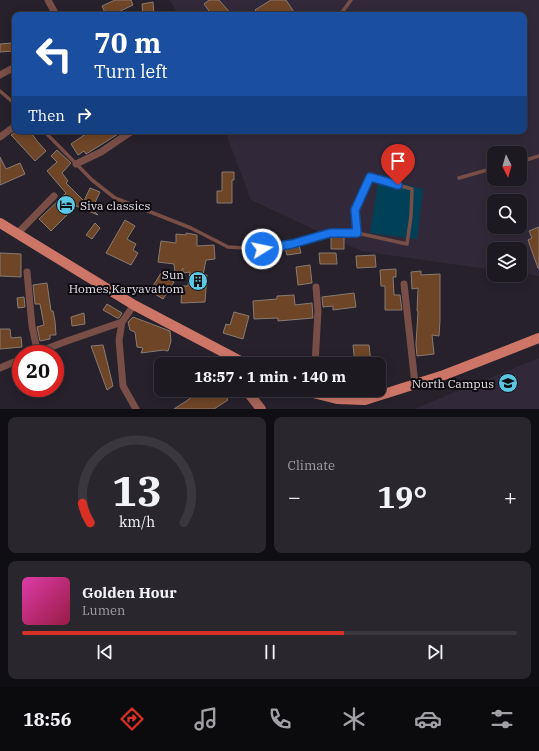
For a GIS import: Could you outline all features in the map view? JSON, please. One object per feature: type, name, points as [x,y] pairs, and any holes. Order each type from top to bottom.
[{"type":"main road","points":[[0,223],[134,305],[230,357]]},
{"type":"main road","points":[[386,393],[444,374],[539,338]]},
{"type":"main road","points":[[252,397],[261,409]]},
{"type":"main road","points":[[330,397],[337,399],[365,400],[374,397]]},
{"type":"street","points":[[48,0],[54,12]]},
{"type":"street","points":[[0,75],[12,69]]},
{"type":"street","points":[[0,137],[12,128]]},
{"type":"street","points":[[76,164],[101,152],[128,134]]},
{"type":"street","points":[[18,234],[54,196]]},
{"type":"street","points":[[27,272],[35,345]]},
{"type":"street","points":[[404,284],[415,384]]},
{"type":"street","points":[[315,357],[318,311],[316,287]]},
{"type":"street","points":[[134,305],[122,322],[119,340],[123,386],[136,409]]},
{"type":"street","points":[[57,345],[122,322]]},
{"type":"street","points":[[0,368],[12,363]]},
{"type":"lane","points":[[342,12],[351,0]]},
{"type":"lane","points":[[0,91],[12,101]]},
{"type":"lane","points":[[47,134],[92,180],[115,198],[191,228],[228,247],[262,249],[292,244],[330,233],[357,233],[407,244],[411,216],[412,188],[370,177],[355,210],[357,233]]},
{"type":"lane","points":[[527,160],[539,156]]},
{"type":"lane","points":[[459,178],[487,170]]},
{"type":"shaded area","points":[[170,0],[539,0],[539,276],[527,274],[527,242],[487,242],[487,269],[361,251],[251,200],[226,134],[527,134],[527,12],[176,12]]},
{"type":"shaded area","name":"North Campus","points":[[539,358],[539,409],[414,409]]},
{"type":"water","points":[[379,178],[423,189],[417,239],[370,233]]},
{"type":"building","points":[[115,0],[131,0],[133,5],[118,12],[105,12],[102,6]]},
{"type":"building","points":[[209,0],[219,0],[229,12],[210,12],[204,4]]},
{"type":"building","points":[[271,0],[286,0],[294,12],[257,12],[255,10]]},
{"type":"building","points":[[153,2],[154,12],[143,12],[142,4]]},
{"type":"building","points":[[12,43],[12,51],[0,52],[0,44]]},
{"type":"building","points":[[32,134],[46,151],[35,161],[11,135]]},
{"type":"building","points":[[86,134],[118,134],[86,154],[84,151],[78,155],[71,144]]},
{"type":"building","points":[[57,150],[71,163],[62,173],[68,181],[66,183],[84,201],[90,188],[100,192],[92,209],[98,215],[76,206],[51,231],[39,219],[66,193],[47,171],[57,162],[51,156]]},
{"type":"building","points":[[0,157],[6,169],[20,163],[25,174],[0,185]]},
{"type":"building","points":[[222,172],[234,172],[234,180],[232,180],[232,203],[217,203],[217,191],[222,191]]},
{"type":"building","points":[[125,220],[135,226],[127,239],[136,244],[133,250],[138,253],[131,265],[106,253]]},
{"type":"building","points":[[95,223],[100,228],[92,239],[86,235]]},
{"type":"building","points":[[539,227],[538,268],[528,240],[532,238],[529,231]]},
{"type":"building","points":[[186,233],[197,235],[197,246],[214,245],[215,259],[206,260],[203,275],[207,275],[205,302],[181,303],[182,286],[188,286],[190,272],[183,273],[183,268],[180,273],[175,273],[174,264],[158,262],[161,241],[176,243],[176,234],[186,235]]},
{"type":"building","points":[[331,236],[344,236],[344,249],[331,249]]},
{"type":"building","points":[[299,245],[301,253],[287,255],[285,248]]},
{"type":"building","points":[[0,253],[21,254],[21,277],[0,276]]},
{"type":"building","points":[[319,253],[336,253],[337,264],[320,264]]},
{"type":"building","points":[[375,255],[376,267],[357,268],[356,256]]},
{"type":"building","points":[[310,265],[312,283],[298,285],[296,267]]},
{"type":"building","points":[[396,269],[396,277],[393,277],[394,295],[400,295],[402,310],[385,310],[385,286],[381,286],[380,270]]},
{"type":"building","points":[[421,271],[421,275],[440,274],[440,320],[439,336],[432,335],[434,354],[417,356],[418,288],[412,289],[411,272]]},
{"type":"building","points":[[161,273],[174,282],[163,299],[150,291]]},
{"type":"building","points":[[47,283],[51,311],[53,311],[55,321],[56,335],[50,335],[50,339],[40,341],[37,327],[44,325],[40,304],[35,304],[33,285]]},
{"type":"building","points":[[354,293],[356,307],[333,310],[333,306],[323,307],[322,297]]},
{"type":"building","points":[[294,295],[295,305],[312,303],[313,318],[278,321],[278,318],[254,319],[253,301],[277,299],[277,296]]},
{"type":"building","points":[[24,297],[25,307],[18,308],[17,298]]},
{"type":"building","points":[[107,304],[122,313],[119,318],[103,310]]},
{"type":"building","points":[[234,312],[249,316],[243,339],[223,333],[226,324],[230,325]]},
{"type":"building","points":[[84,313],[85,324],[72,326],[71,317]]},
{"type":"building","points":[[133,317],[170,331],[171,341],[168,351],[164,350],[141,353],[143,348],[137,347],[135,332],[130,330],[128,322]]},
{"type":"building","points":[[0,329],[10,329],[11,338],[21,337],[22,345],[12,345],[12,348],[0,349]]},
{"type":"building","points":[[103,345],[113,386],[107,390],[91,346]]},
{"type":"building","points":[[353,345],[369,345],[370,357],[354,357]]},
{"type":"building","points":[[192,397],[226,397],[228,400],[214,409],[174,409]]},
{"type":"place","name":"Siva classics","points":[[66,205]]},
{"type":"place","name":"Sun Homes,Karyavattom","points":[[198,281]]},
{"type":"place","name":"North Campus","points":[[508,383]]},
{"type":"route","points":[[262,249],[292,244],[330,233],[357,233],[355,210],[370,177],[398,185]]}]
